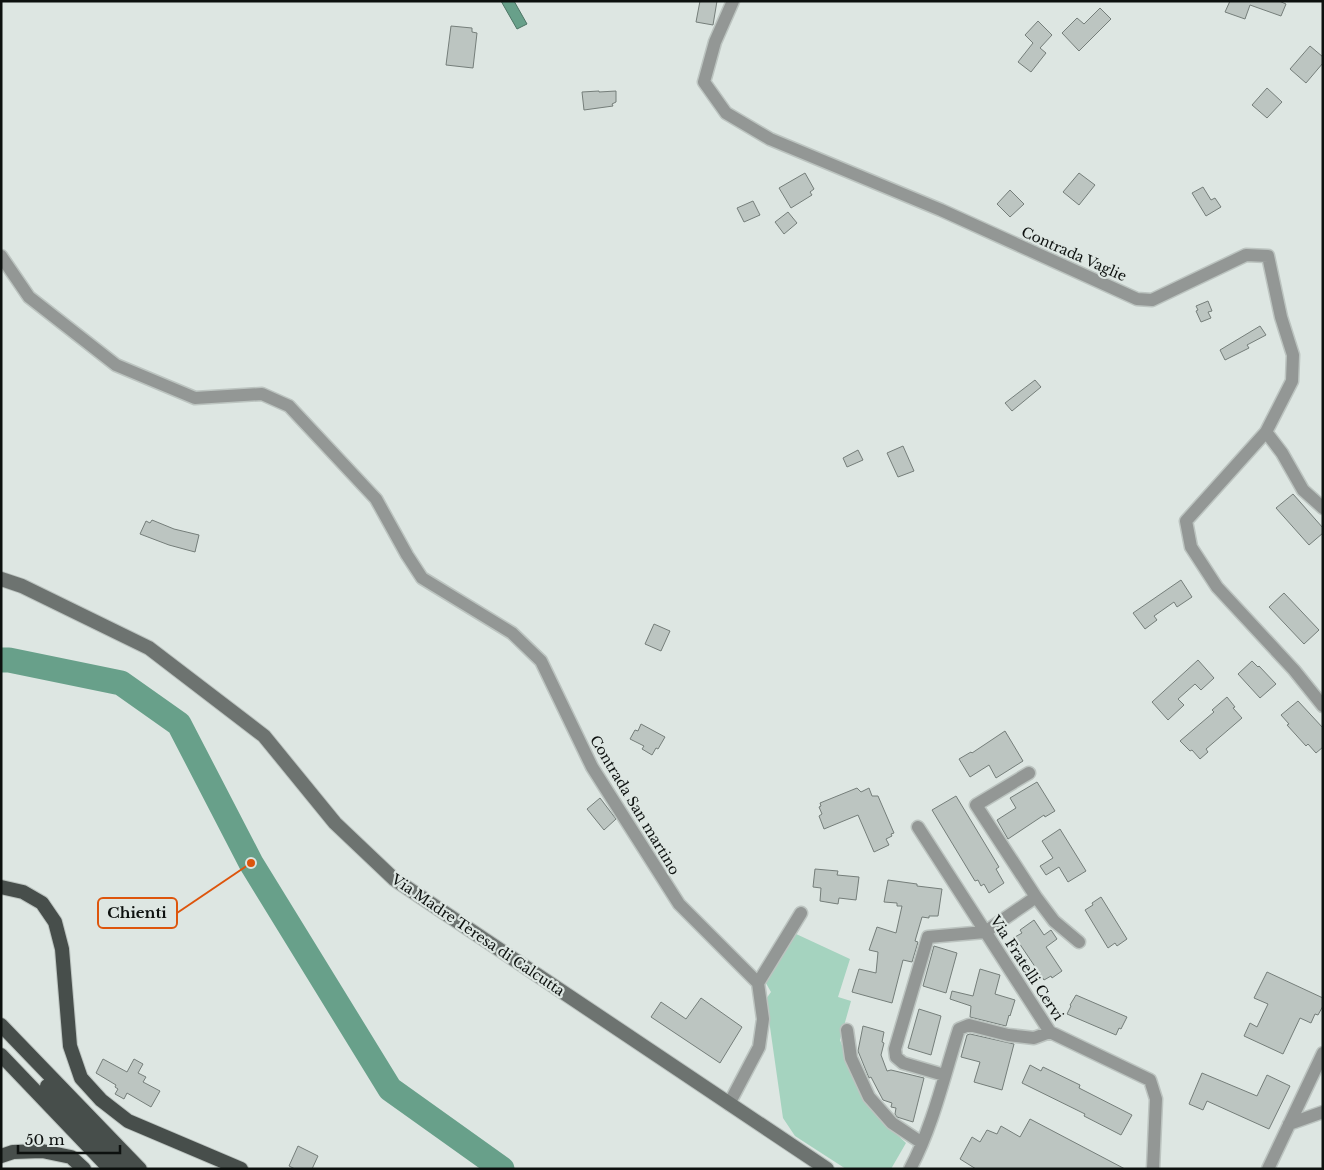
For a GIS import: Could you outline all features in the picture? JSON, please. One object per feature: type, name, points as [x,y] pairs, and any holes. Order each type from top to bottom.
[{"type":"highway","points":[[1,887],[23,892],[42,903],[56,922],[62,949],[70,1046],[81,1078],[101,1100],[128,1121],[241,1169]]},
{"type":"highway","points":[[1,1025],[140,1169]]},
{"type":"highway","points":[[1,1038],[126,1169]]},
{"type":"highway","points":[[1,1055],[110,1169]]},
{"type":"highway","points":[[1,1156],[13,1152],[42,1151],[72,1157],[84,1169]]},
{"type":"main road","name":"Via Madre Teresa di Calcutta","points":[[1,579],[22,586],[149,648],[264,736],[335,823],[394,879],[827,1169]]},
{"type":"street","name":"Contrada Vaglie","points":[[734,1],[715,42],[704,82],[726,113],[770,139],[941,210],[1137,299],[1152,300],[1246,255],[1268,256],[1281,317],[1293,355],[1292,381],[1266,432]]},
{"type":"street","name":"Contrada San martino","points":[[1,256],[29,297],[116,365],[195,398],[262,394],[290,406],[376,499],[422,578],[512,634],[541,661],[592,767],[679,904],[758,983]]},
{"type":"street","points":[[1323,508],[1303,490],[1282,453],[1266,432],[1186,521],[1191,547],[1217,587],[1294,670],[1323,706]]},
{"type":"street","points":[[1029,773],[976,805],[1036,897],[1054,921],[1079,942]]},
{"type":"street","name":"Via Fratelli Cervi","points":[[918,827],[1050,1032],[1150,1080],[1156,1099],[1153,1169]]},
{"type":"street","points":[[944,1075],[903,1063],[896,1057],[895,1049],[928,937],[985,932],[1036,897]]},
{"type":"street","points":[[729,1104],[759,1047],[763,1019],[758,983],[801,913]]},
{"type":"street","points":[[910,1169],[922,1144],[959,1030],[969,1025],[1008,1035],[1034,1038],[1050,1032]]},
{"type":"street","points":[[847,1030],[851,1058],[869,1097],[892,1123],[922,1144]]},
{"type":"street","points":[[1268,1169],[1323,1053]]},
{"type":"street","points":[[1289,1124],[1323,1112]]},
{"type":"shaded area","points":[[501,1],[514,1],[527,24],[517,29]]},
{"type":"shaded area","points":[[794,933],[850,959],[838,997],[851,1001],[840,1040],[856,1082],[876,1115],[906,1143],[891,1169],[846,1169],[795,1136],[783,1118],[766,999],[771,992],[763,978]]},
{"type":"building","points":[[700,1],[717,1],[713,25],[696,22]]},
{"type":"building","points":[[1230,1],[1279,1],[1286,4],[1281,16],[1250,5],[1245,19],[1225,12]]},
{"type":"building","points":[[1100,8],[1111,19],[1079,51],[1062,33],[1077,18],[1084,24]]},
{"type":"building","points":[[1038,21],[1052,35],[1040,48],[1046,53],[1031,72],[1018,62],[1033,43],[1025,35]]},
{"type":"building","points":[[451,26],[472,28],[472,32],[477,33],[473,68],[446,65]]},
{"type":"building","points":[[1310,46],[1323,57],[1323,63],[1306,83],[1290,69]]},
{"type":"building","points":[[1267,88],[1282,102],[1267,118],[1252,105]]},
{"type":"building","points":[[616,91],[616,102],[612,104],[613,106],[584,110],[582,92]]},
{"type":"building","points":[[805,173],[814,189],[810,192],[812,195],[791,208],[779,188]]},
{"type":"building","points":[[1079,173],[1095,185],[1079,205],[1063,192]]},
{"type":"building","points":[[1203,187],[1211,200],[1215,198],[1221,207],[1206,216],[1192,193]]},
{"type":"building","points":[[1010,190],[1024,204],[1010,217],[997,204]]},
{"type":"building","points":[[753,201],[760,215],[744,222],[737,208]]},
{"type":"building","points":[[788,212],[797,223],[784,234],[775,222]]},
{"type":"building","points":[[1208,301],[1212,311],[1208,312],[1211,318],[1201,322],[1196,306]]},
{"type":"building","points":[[1260,326],[1266,335],[1247,345],[1249,348],[1225,360],[1220,350]]},
{"type":"building","points":[[1035,380],[1041,387],[1012,411],[1005,403]]},
{"type":"building","points":[[903,446],[914,471],[898,477],[887,453]]},
{"type":"building","points":[[858,450],[863,460],[847,467],[843,458]]},
{"type":"building","points":[[1293,494],[1323,528],[1323,533],[1309,545],[1276,508]]},
{"type":"building","points":[[152,520],[174,529],[199,535],[195,552],[140,534],[146,521],[150,523]]},
{"type":"building","points":[[1181,580],[1192,597],[1177,607],[1174,602],[1154,616],[1157,620],[1145,629],[1133,613]]},
{"type":"building","points":[[1284,593],[1319,630],[1304,644],[1269,607]]},
{"type":"building","points":[[654,624],[670,631],[661,651],[645,644]]},
{"type":"building","points":[[1198,660],[1214,678],[1201,690],[1195,684],[1178,699],[1184,705],[1168,720],[1152,702]]},
{"type":"building","points":[[1252,661],[1276,684],[1260,698],[1238,674]]},
{"type":"building","points":[[1227,697],[1235,707],[1233,708],[1242,718],[1206,749],[1208,752],[1200,759],[1180,741],[1214,712],[1212,710]]},
{"type":"building","points":[[1298,701],[1323,728],[1323,747],[1316,753],[1308,744],[1306,746],[1287,725],[1289,724],[1281,715]]},
{"type":"building","points":[[641,724],[665,737],[652,755],[642,749],[644,746],[630,739],[635,730],[638,731]]},
{"type":"building","points":[[1005,731],[1023,761],[996,778],[989,765],[970,777],[959,759],[972,753]]},
{"type":"building","points":[[1037,782],[1055,811],[1045,817],[1044,815],[1008,839],[997,820],[1016,808],[1010,798]]},
{"type":"building","points":[[857,788],[861,792],[869,788],[872,796],[878,796],[894,833],[886,839],[889,845],[874,852],[858,815],[824,829],[819,816],[822,814],[819,807],[821,806],[820,803]]},
{"type":"building","points":[[956,796],[999,867],[996,869],[1004,883],[989,893],[984,884],[981,886],[978,880],[975,881],[932,810]]},
{"type":"building","points":[[600,798],[616,819],[604,830],[587,809]]},
{"type":"building","points":[[1060,829],[1086,871],[1068,882],[1059,867],[1046,875],[1040,866],[1053,858],[1042,841]]},
{"type":"building","points":[[815,869],[838,871],[837,875],[859,877],[856,900],[839,898],[838,904],[820,901],[821,888],[813,887]]},
{"type":"building","points":[[888,880],[942,889],[938,916],[922,917],[915,941],[918,942],[912,962],[903,960],[892,1003],[852,992],[859,969],[876,973],[878,952],[869,950],[877,927],[896,933],[902,906],[897,906],[897,903],[884,902]]},
{"type":"building","points":[[1101,897],[1127,939],[1117,946],[1115,943],[1108,948],[1085,910]]},
{"type":"building","points":[[1034,920],[1044,935],[1051,930],[1057,939],[1046,947],[1062,971],[1052,978],[1051,976],[1044,980],[1015,937],[1022,933],[1020,930]]},
{"type":"building","points":[[934,946],[957,953],[946,993],[923,986]]},
{"type":"building","points":[[980,969],[1000,975],[995,994],[1015,1000],[1006,1026],[970,1017],[971,1006],[950,999],[952,991],[973,996]]},
{"type":"building","points":[[1267,972],[1323,998],[1323,1006],[1318,1015],[1315,1014],[1311,1023],[1300,1018],[1283,1054],[1244,1036],[1250,1023],[1257,1027],[1268,1004],[1254,998]]},
{"type":"building","points":[[1076,995],[1127,1017],[1116,1035],[1067,1014]]},
{"type":"building","points":[[701,998],[742,1027],[720,1063],[651,1017],[661,1002],[686,1019]]},
{"type":"building","points":[[919,1009],[941,1016],[931,1055],[908,1048]]},
{"type":"building","points":[[863,1026],[884,1032],[881,1055],[887,1071],[891,1070],[924,1078],[913,1122],[897,1117],[895,1114],[896,1108],[891,1107],[892,1103],[883,1100],[871,1077],[869,1078],[858,1051]]},
{"type":"building","points":[[970,1034],[1014,1044],[1002,1090],[974,1082],[980,1062],[961,1057],[967,1035]]},
{"type":"building","points":[[103,1059],[127,1072],[134,1059],[143,1064],[138,1073],[146,1077],[143,1082],[160,1091],[151,1107],[127,1093],[124,1099],[115,1094],[118,1089],[115,1087],[116,1085],[96,1073]]},
{"type":"building","points":[[1030,1065],[1041,1071],[1043,1067],[1080,1085],[1079,1088],[1132,1115],[1121,1135],[1084,1116],[1085,1114],[1022,1083]]},
{"type":"building","points":[[1202,1073],[1257,1096],[1267,1075],[1290,1086],[1269,1129],[1207,1101],[1203,1110],[1189,1104]]},
{"type":"building","points":[[1030,1119],[1125,1169],[976,1169],[960,1159],[972,1137],[980,1142],[987,1130],[997,1134],[1001,1126],[1020,1137]]},
{"type":"building","points":[[298,1146],[318,1156],[312,1169],[295,1169],[289,1166]]},
{"type":"waterway","points":[[1,660],[9,660],[121,683],[179,724],[251,863],[390,1089],[502,1169]]},
{"type":"place","name":"Chienti","points":[[251,863]]}]
